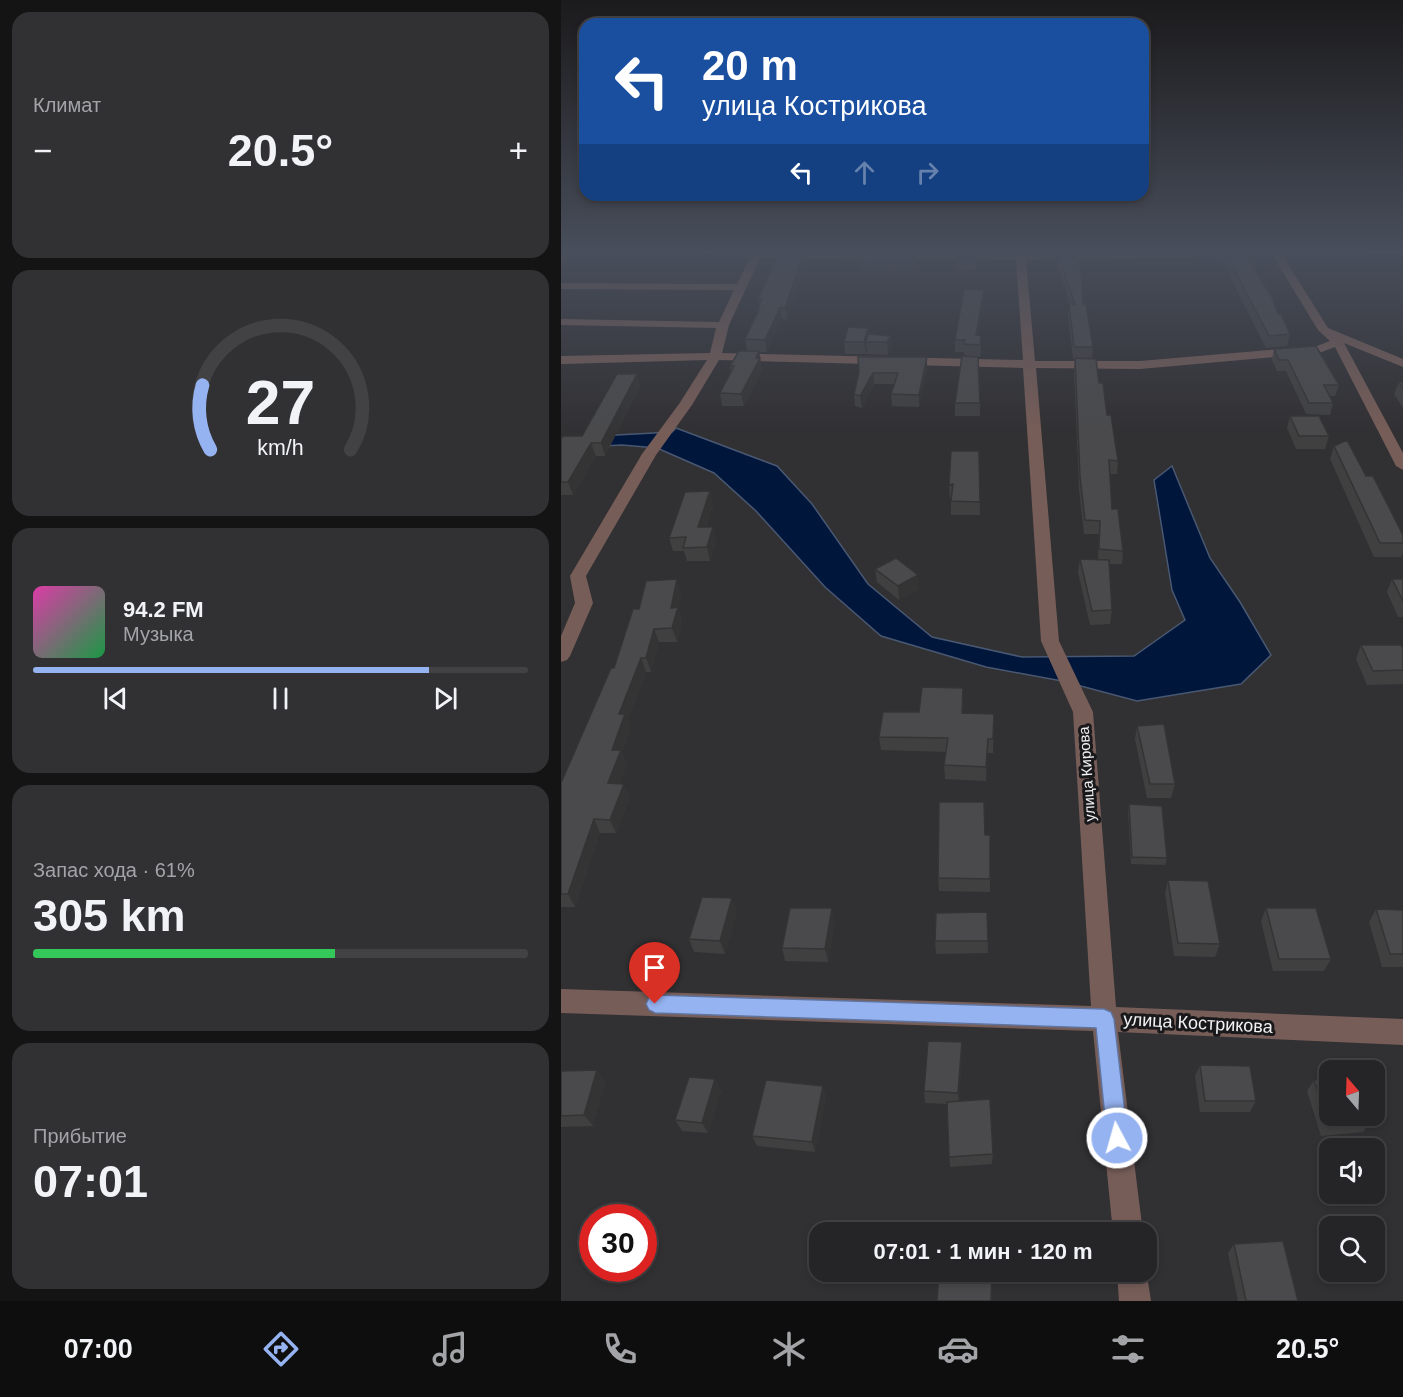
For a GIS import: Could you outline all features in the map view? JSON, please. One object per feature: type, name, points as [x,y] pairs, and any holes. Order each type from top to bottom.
[{"type":"street","points":[[561,656],[584,603],[569,576],[649,454],[685,405],[715,356],[723,325],[730,311]]},
{"type":"street","name":"улица Кирова","points":[[1027,311],[1050,640],[1083,712],[1104,1019],[1127,1222]]},
{"type":"street","points":[[1312,311],[1324,330],[1338,342],[1403,466]]},
{"type":"street","points":[[561,322],[723,325]]},
{"type":"street","points":[[1324,330],[1403,363]]},
{"type":"street","points":[[561,360],[715,356],[1031,364],[1188,362],[1319,349],[1338,342]]},
{"type":"street","name":"улица Кострикова","points":[[561,1001],[1104,1019],[1403,1032]]},
{"type":"street","points":[[1133,1282],[1135,1301]]},
{"type":"water","points":[[676,428],[777,466],[812,504],[868,584],[932,637],[1022,657],[1134,656],[1185,620],[1172,590],[1154,480],[1172,466],[1210,558],[1240,602],[1271,655],[1241,684],[1137,701],[1062,681],[986,667],[881,636],[825,587],[756,511],[714,473],[657,448],[622,445],[561,448],[561,438],[672,432]]},
{"type":"building","points":[[758,311],[779,311],[765,340],[745,339]]},
{"type":"building","points":[[960,311],[980,311],[976,335],[981,336],[980,345],[964,344],[965,340],[955,340]]},
{"type":"building","points":[[1070,311],[1087,311],[1093,347],[1074,347]]},
{"type":"building","points":[[1256,311],[1277,311],[1278,314],[1281,314],[1290,334],[1269,336]]},
{"type":"building","points":[[848,327],[868,328],[864,342],[844,342]]},
{"type":"building","points":[[868,334],[891,336],[887,342],[866,342]]},
{"type":"building","points":[[1316,346],[1339,385],[1324,385],[1333,403],[1309,403],[1288,360],[1279,360],[1274,349]]},
{"type":"building","points":[[739,351],[759,351],[756,358],[760,358],[741,394],[720,393],[734,366],[730,366]]},
{"type":"building","points":[[962,356],[978,357],[980,403],[955,403]]},
{"type":"building","points":[[858,357],[927,357],[919,395],[891,394],[898,373],[873,373],[860,396],[854,394],[859,372]]},
{"type":"building","points":[[1075,358],[1096,359],[1099,383],[1103,383],[1107,415],[1111,415],[1118,461],[1109,460],[1112,509],[1118,509],[1123,551],[1099,549],[1100,521],[1085,520],[1080,477]]},
{"type":"building","points":[[617,374],[637,374],[601,443],[591,443],[568,482],[561,482],[561,439],[563,436],[582,436]]},
{"type":"building","points":[[1290,416],[1319,416],[1329,436],[1299,436]]},
{"type":"building","points":[[1347,440],[1366,476],[1373,476],[1403,535],[1403,543],[1380,543],[1334,446]]},
{"type":"building","points":[[951,451],[979,451],[980,502],[951,501],[953,484],[949,485]]},
{"type":"building","points":[[710,491],[698,527],[713,527],[707,547],[683,548],[686,537],[669,538],[685,492]]},
{"type":"building","points":[[896,558],[918,575],[898,586],[875,569]]},
{"type":"building","points":[[1080,559],[1109,560],[1112,610],[1092,611]]},
{"type":"building","points":[[677,579],[671,608],[678,607],[672,628],[654,629],[646,658],[641,658],[619,714],[625,714],[612,750],[621,750],[608,783],[624,784],[610,820],[594,819],[568,894],[561,894],[561,783],[611,668],[614,668],[633,609],[639,609],[646,581]]},
{"type":"building","points":[[1392,579],[1403,579],[1403,601]]},
{"type":"building","points":[[1361,645],[1401,645],[1403,670],[1373,671]]},
{"type":"building","points":[[922,687],[963,688],[962,713],[994,714],[993,739],[988,739],[986,767],[944,765],[948,738],[879,737],[883,712],[919,712]]},
{"type":"building","points":[[1164,724],[1175,784],[1150,784],[1137,726]]},
{"type":"building","points":[[939,802],[984,802],[985,835],[990,835],[990,879],[938,878]]},
{"type":"building","points":[[1129,804],[1162,806],[1167,858],[1132,857]]},
{"type":"building","points":[[1168,880],[1208,881],[1220,944],[1178,943]]},
{"type":"building","points":[[702,897],[732,898],[720,941],[689,939]]},
{"type":"building","points":[[790,908],[832,908],[825,949],[782,948]]},
{"type":"building","points":[[1266,908],[1316,908],[1331,959],[1279,959]]},
{"type":"building","points":[[1376,909],[1403,910],[1403,954],[1390,954]]},
{"type":"building","points":[[987,912],[988,941],[935,941],[936,913]]},
{"type":"building","points":[[928,1041],[962,1042],[958,1093],[924,1091]]},
{"type":"building","points":[[1200,1065],[1250,1066],[1256,1101],[1205,1101]]},
{"type":"building","points":[[597,1070],[584,1115],[561,1116],[561,1071]]},
{"type":"building","points":[[689,1077],[715,1079],[702,1123],[675,1120]]},
{"type":"building","points":[[766,1080],[823,1086],[812,1142],[752,1136]]},
{"type":"building","points":[[1314,1080],[1319,1080],[1319,1095]]},
{"type":"building","points":[[990,1099],[993,1154],[949,1157],[947,1102]]},
{"type":"building","points":[[1283,1241],[1298,1301],[1246,1301],[1234,1244]]},
{"type":"building","points":[[938,1282],[992,1282],[991,1301],[937,1301]]},
{"type":"route","points":[[655,1004],[1104,1019],[1117,1138]]}]
